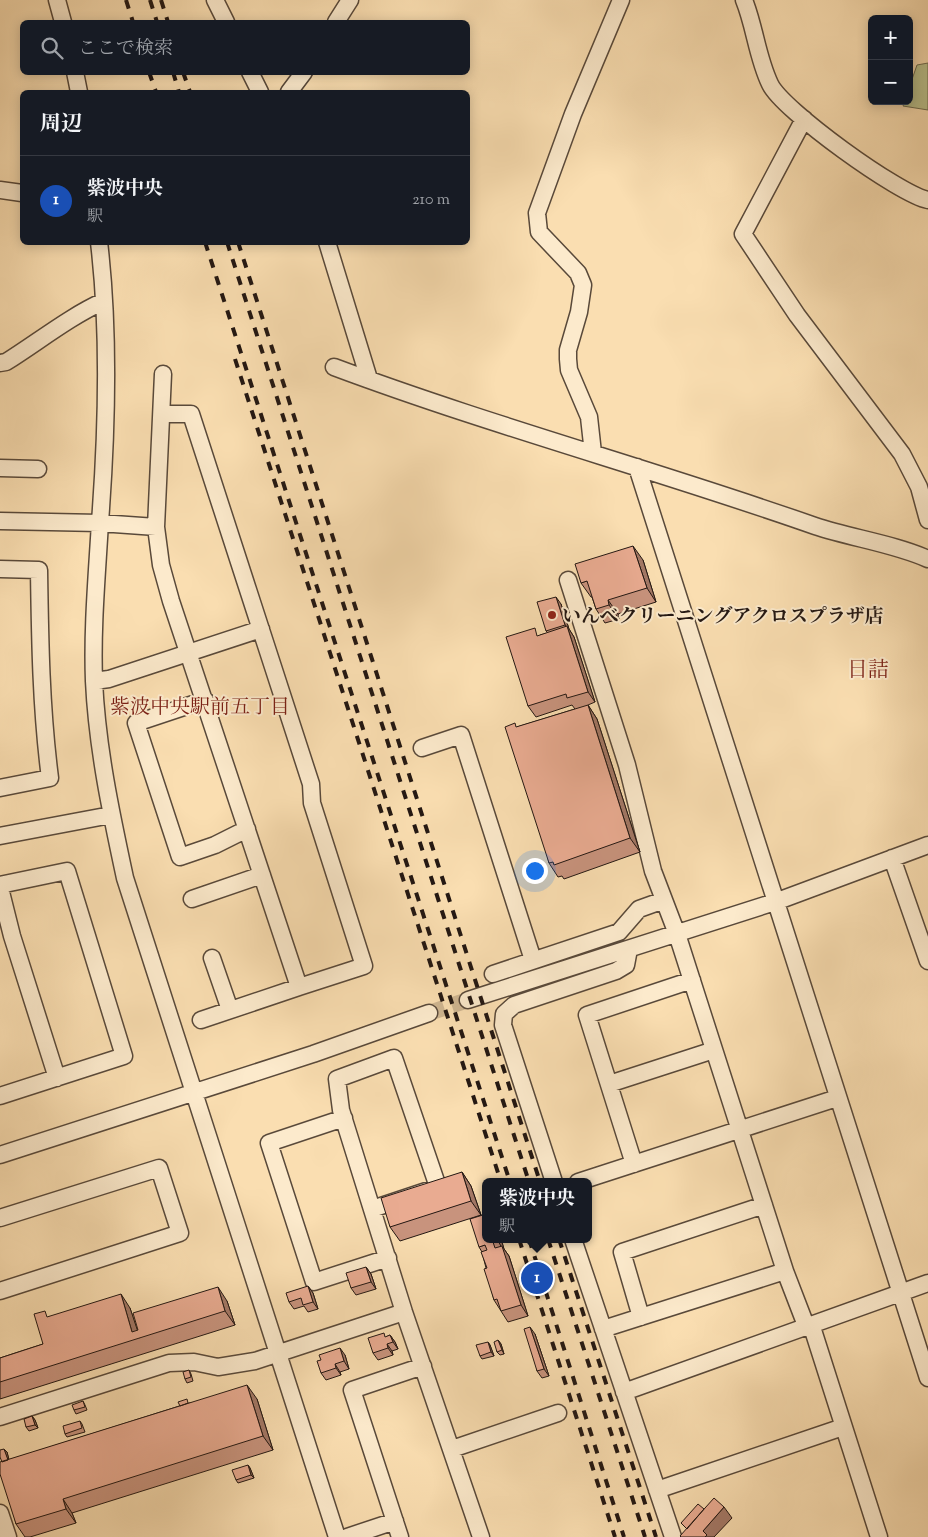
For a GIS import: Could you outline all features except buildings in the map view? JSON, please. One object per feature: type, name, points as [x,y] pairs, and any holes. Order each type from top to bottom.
[{"type":"street","points":[[57,0],[62,20]]},
{"type":"street","points":[[215,0],[225,20]]},
{"type":"street","points":[[337,20],[350,0]]},
{"type":"street","points":[[593,453],[589,417],[570,370],[568,359],[568,350],[579,312],[583,285],[578,273],[539,232],[537,213],[573,114],[621,0]]},
{"type":"street","points":[[744,0],[753,22],[770,84],[781,100],[891,183],[918,198],[928,200]]},
{"type":"street","points":[[76,75],[79,90]]},
{"type":"street","points":[[252,75],[259,90]]},
{"type":"street","points":[[290,90],[302,75]]},
{"type":"street","points":[[804,119],[743,234],[797,315],[902,454],[919,487],[928,520]]},
{"type":"street","points":[[0,190],[20,193]]},
{"type":"street","points":[[99,245],[104,301],[105,436],[94,620],[94,681],[101,750],[111,815],[125,878],[337,1537]]},
{"type":"street","points":[[328,245],[369,379]]},
{"type":"street","points":[[0,363],[6,362],[46,337],[82,311],[104,301]]},
{"type":"street","points":[[334,367],[558,444],[637,467],[827,530],[928,559]]},
{"type":"street","points":[[163,374],[156,527],[161,565],[299,987]]},
{"type":"street","points":[[162,414],[191,414],[311,784],[312,803],[364,966],[200,1020]]},
{"type":"street","points":[[637,467],[928,1378]]},
{"type":"street","points":[[0,468],[38,468]]},
{"type":"street","points":[[0,521],[100,522],[156,527]]},
{"type":"street","points":[[0,570],[39,570],[41,680],[50,778],[0,788]]},
{"type":"street","points":[[568,580],[627,765],[653,871],[677,934],[785,1271],[805,1323],[812,1327],[879,1537]]},
{"type":"street","points":[[94,681],[109,679],[261,629]]},
{"type":"street","points":[[205,700],[136,723],[180,857],[215,845],[247,829]]},
{"type":"street","points":[[422,748],[461,735],[533,960]]},
{"type":"street","points":[[0,836],[111,815]]},
{"type":"street","points":[[468,1000],[775,902],[928,845]]},
{"type":"street","points":[[892,858],[928,959]]},
{"type":"street","points":[[0,1096],[57,1078],[124,1056],[67,872],[0,886],[12,936],[57,1078]]},
{"type":"street","points":[[192,899],[262,875]]},
{"type":"street","points":[[492,974],[619,932],[640,909],[664,900]]},
{"type":"street","points":[[553,1178],[503,1025],[504,1014],[514,1005],[616,971],[626,965],[629,949]]},
{"type":"street","points":[[212,958],[230,1010]]},
{"type":"street","points":[[634,1164],[587,1015],[692,980]]},
{"type":"street","points":[[0,1156],[193,1094],[429,1013]]},
{"type":"street","points":[[609,1084],[714,1050]]},
{"type":"street","points":[[372,1209],[438,1187],[394,1058],[337,1079],[344,1118],[372,1209],[388,1258],[404,1312],[481,1537]]},
{"type":"street","points":[[590,1178],[837,1098]]},
{"type":"street","points":[[344,1118],[270,1142],[314,1282],[388,1258]]},
{"type":"street","points":[[0,1218],[159,1168],[180,1232],[0,1291]]},
{"type":"street","points":[[641,1317],[622,1252],[764,1205]]},
{"type":"street","points":[[574,1243],[673,1537]]},
{"type":"street","points":[[603,1329],[785,1271]]},
{"type":"street","points":[[624,1392],[812,1327],[900,1292],[928,1283]]},
{"type":"street","points":[[0,1417],[169,1363],[194,1362],[218,1367],[230,1366],[278,1354],[404,1312]]},
{"type":"street","points":[[347,1537],[397,1529],[352,1390],[423,1366]]},
{"type":"street","points":[[452,1449],[558,1413]]},
{"type":"street","points":[[657,1490],[843,1427]]},
{"type":"street","points":[[0,1513],[8,1537]]},
{"type":"green space","points":[[928,63],[928,110],[903,106],[913,105],[913,76],[917,65]]},
{"type":"tunnel","points":[[429,1013],[468,1000]]},
{"type":"railway","points":[[126,0],[132,20]]},
{"type":"railway","points":[[150,0],[156,20]]},
{"type":"railway","points":[[161,0],[167,20]]},
{"type":"railway","points":[[150,75],[155,90]]},
{"type":"railway","points":[[174,75],[178,90]]},
{"type":"railway","points":[[184,75],[189,90]]},
{"type":"railway","points":[[206,245],[509,1178]]},
{"type":"railway","points":[[228,245],[528,1178]]},
{"type":"railway","points":[[239,245],[539,1178]]},
{"type":"railway","points":[[235,359],[500,1178]]},
{"type":"railway","points":[[520,1243],[615,1537]]},
{"type":"railway","points":[[530,1243],[624,1537]]},
{"type":"railway","points":[[549,1243],[645,1537]]},
{"type":"railway","points":[[560,1243],[656,1537]]},
{"type":"place","name":"いんべクリーニングアクロスプラザ店","points":[[552,615]]},
{"type":"place","name":"紫波中央","points":[[537,1278]]},
{"type":"district","name":"日詰","points":[[868,669]]},
{"type":"district","name":"紫波中央駅前五丁目","points":[[200,706]]}]
